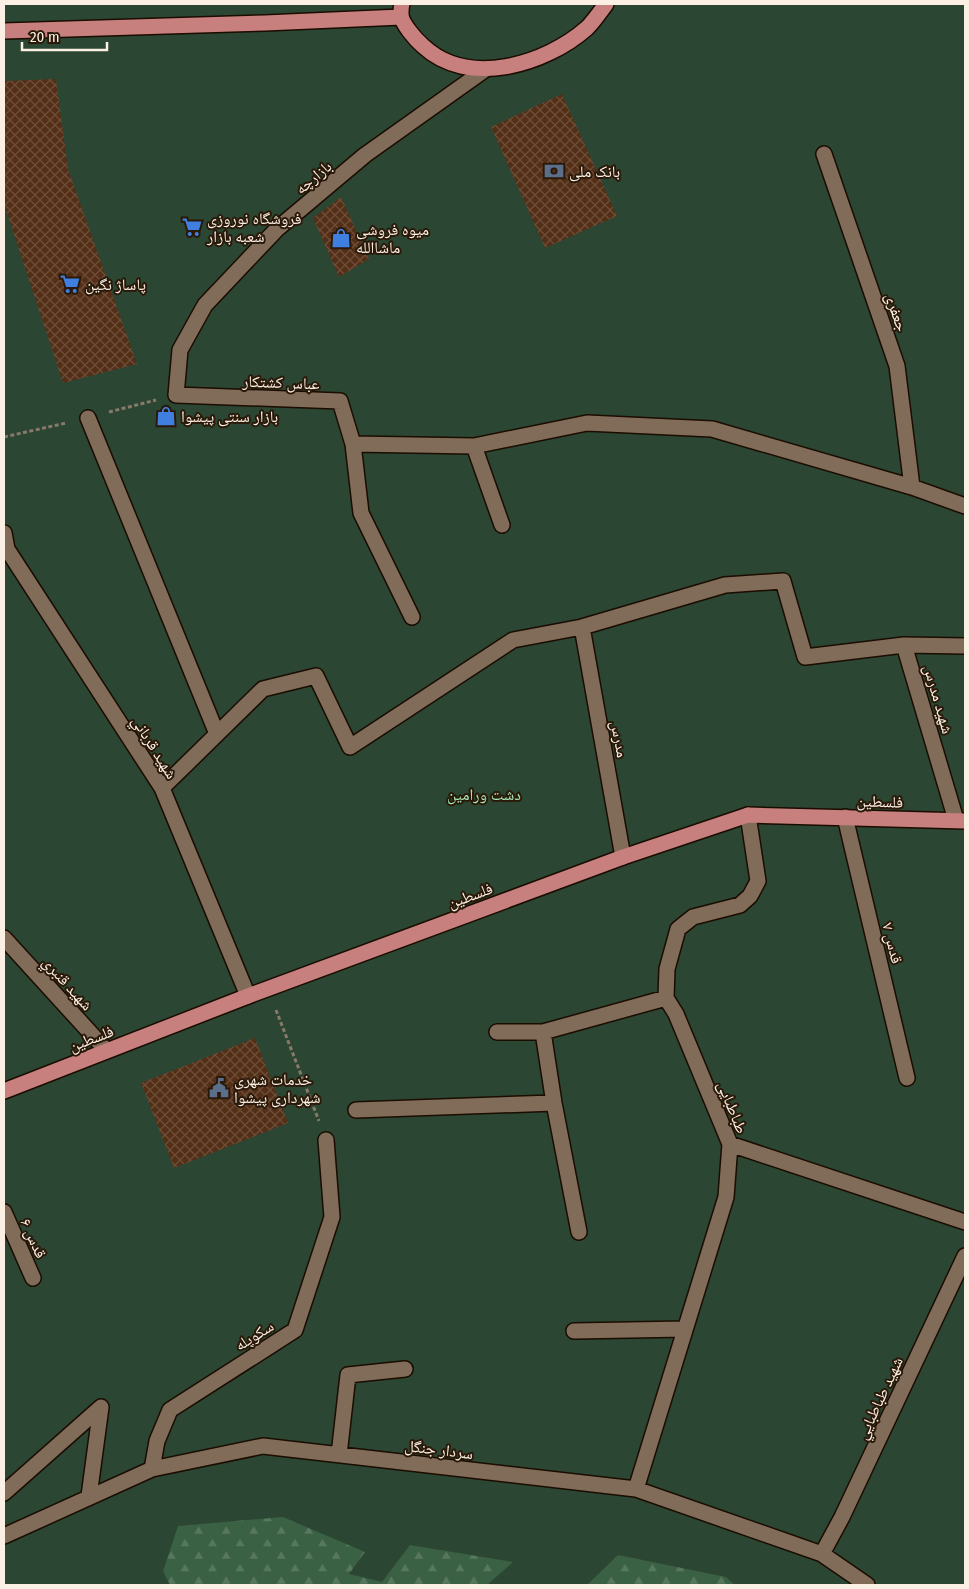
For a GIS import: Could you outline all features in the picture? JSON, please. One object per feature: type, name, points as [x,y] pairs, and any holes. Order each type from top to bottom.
[{"type":"main road","points":[[4,31],[265,23],[401,10],[415,39],[431,54],[457,66],[486,69],[525,62],[558,48],[588,27],[606,4]]},
{"type":"main road","name":"فلسطین","points":[[4,1091],[248,996],[622,857],[748,815],[961,820]]},
{"type":"street","name":"بازارچه","points":[[176,396],[180,350],[205,305],[271,236],[365,155],[486,69]]},
{"type":"street","name":"جعفری","points":[[824,154],[897,366],[912,487]]},
{"type":"street","name":"عباس كشتكار","points":[[176,396],[340,401],[353,444]]},
{"type":"street","points":[[88,418],[217,734]]},
{"type":"street","points":[[412,618],[361,513],[353,444],[474,446],[587,423],[712,429],[912,487],[965,506]]},
{"type":"street","points":[[474,446],[502,525]]},
{"type":"street","name":"شهيد قرباني","points":[[4,532],[8,549],[162,788],[248,996]]},
{"type":"street","points":[[162,788],[263,689],[316,676],[350,747],[512,640],[582,626],[725,585],[783,581],[805,657],[904,645],[965,646]]},
{"type":"street","name":"مدرس","points":[[582,626],[622,857]]},
{"type":"street","name":"شهيد مدرس","points":[[904,645],[961,820]]},
{"type":"street","points":[[497,1032],[543,1032],[666,998],[667,969],[678,929],[693,917],[740,904],[750,896],[758,881],[748,815]]},
{"type":"street","name":"قدس ۷","points":[[845,817],[908,1078]]},
{"type":"street","name":"شهيد قنبري","points":[[4,938],[106,1050]]},
{"type":"street","name":"طباطبایی","points":[[636,1489],[726,1197],[730,1144],[676,1014],[666,998]]},
{"type":"street","points":[[543,1032],[554,1102],[579,1232]]},
{"type":"street","points":[[356,1110],[554,1102]]},
{"type":"street","name":"سکوپله","points":[[152,1469],[157,1441],[170,1410],[295,1330],[332,1217],[326,1140]]},
{"type":"street","points":[[730,1144],[965,1222]]},
{"type":"street","name":"قدس ۶","points":[[4,1212],[33,1278]]},
{"type":"street","name":"شهيد طباطبايي","points":[[822,1554],[842,1517],[965,1256]]},
{"type":"street","points":[[574,1331],[685,1329]]},
{"type":"street","points":[[339,1455],[348,1375],[405,1369]]},
{"type":"street","points":[[4,1493],[101,1407],[89,1496]]},
{"type":"street","name":"سردار جنگل","points":[[4,1536],[152,1469],[263,1446],[636,1489],[822,1554],[867,1585]]},
{"type":"path","points":[[276,1010],[326,1140]]},
{"type":"green space","name":"دشت ورامین","points":[[4,4],[965,4],[965,1585],[4,1585]]},
{"type":"green space","points":[[283,1517],[365,1552],[349,1574],[382,1582],[410,1545],[513,1562],[487,1585],[170,1585],[163,1571],[178,1526]]},
{"type":"green space","points":[[618,1555],[726,1577],[735,1585],[587,1585]]},
{"type":"building","name":"پاساژ نگین","points":[[56,79],[68,169],[137,364],[63,383],[4,204],[4,81]]},
{"type":"building","name":"بانک ملی","points":[[562,94],[617,216],[545,248],[491,127]]},
{"type":"building","name":"میوه فروشی ماشاالله","points":[[341,197],[369,259],[339,277],[313,218]]},
{"type":"building","points":[[255,1038],[288,1123],[174,1168],[141,1083]]},
{"type":"place","name":"بانک ملی","points":[[554,171]]},
{"type":"place","name":"فروشگاه نوروزی شعبه بازار","points":[[192,227]]},
{"type":"place","name":"میوه فروشی ماشاالله","points":[[341,238]]},
{"type":"place","name":"پاساژ نگین","points":[[70,284]]},
{"type":"place","name":"بازار سنتی پیشوا","points":[[166,416]]},
{"type":"place","name":"خدمات شهری شهرداری پیشوا","points":[[219,1088]]}]
